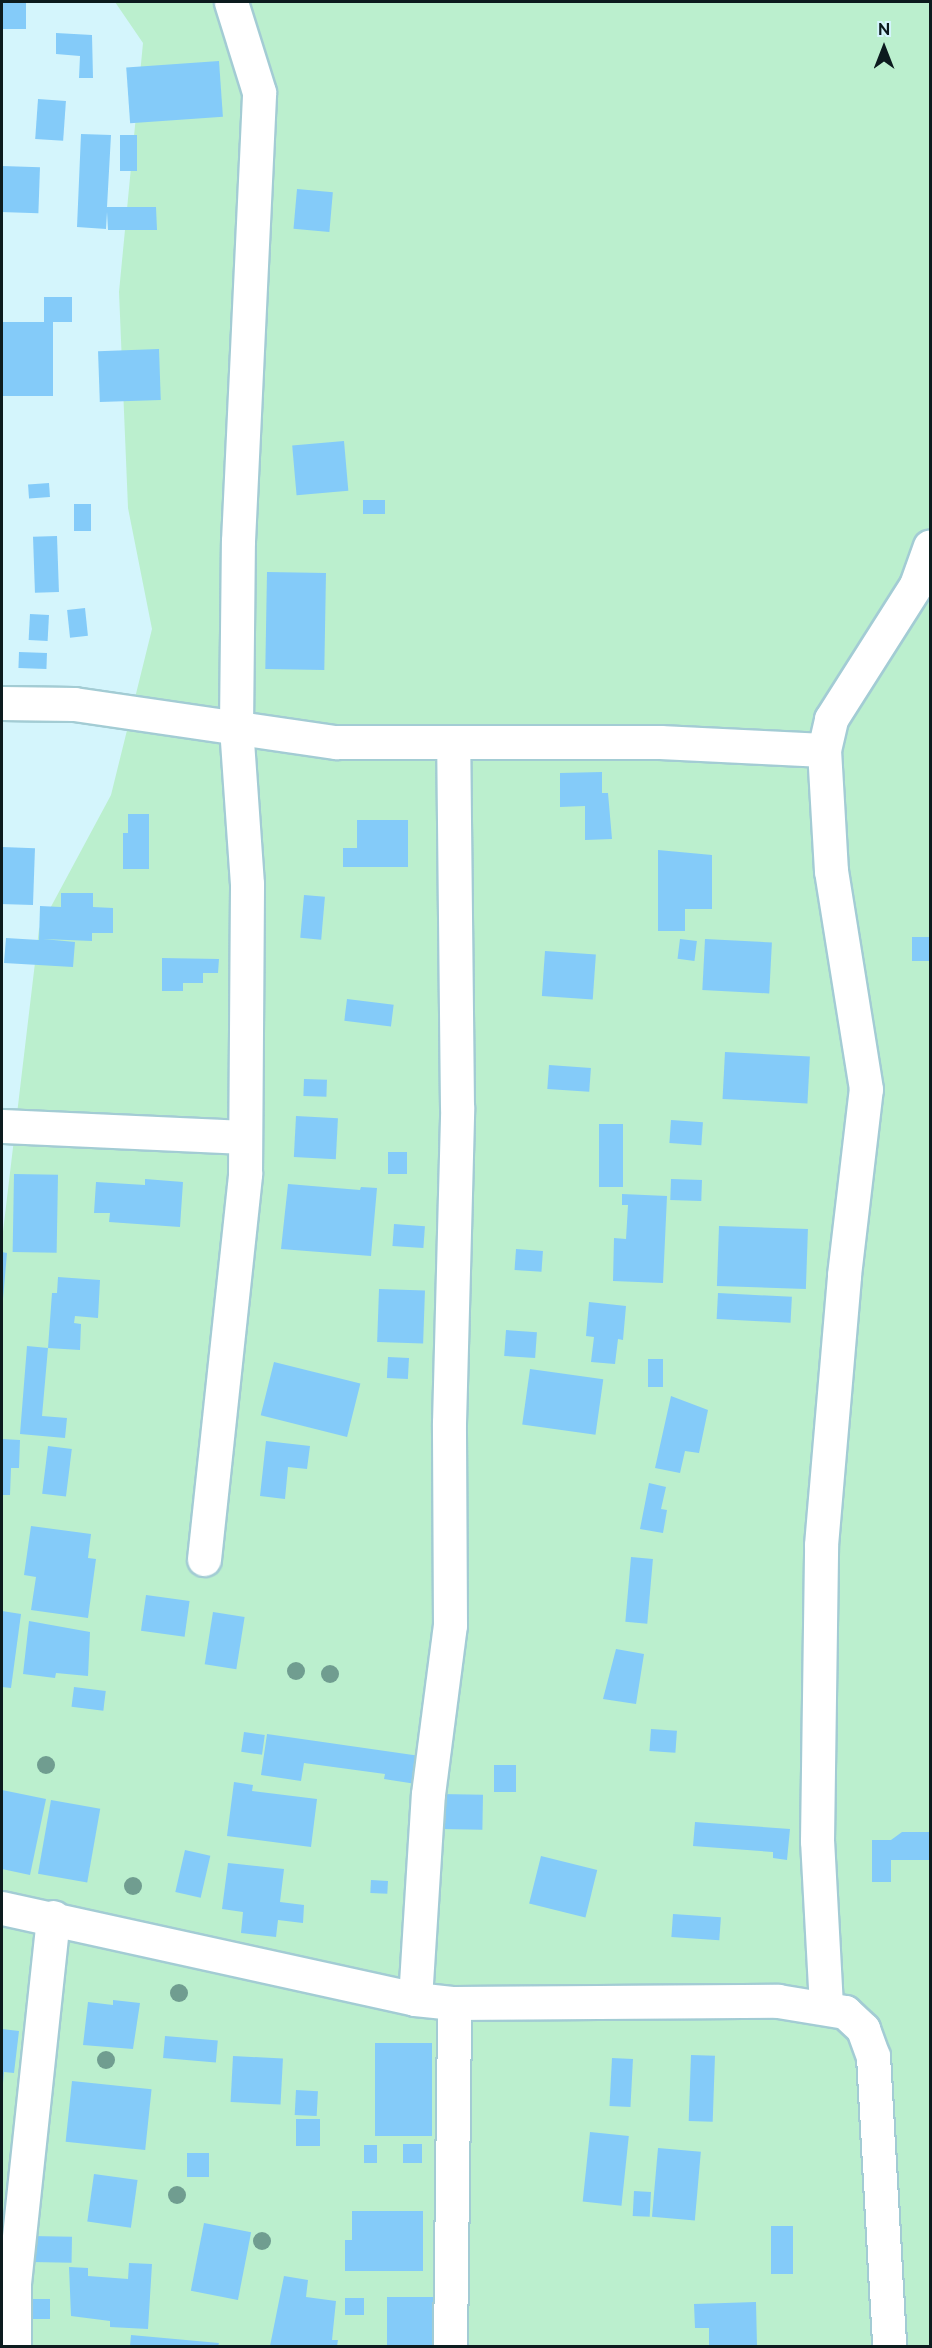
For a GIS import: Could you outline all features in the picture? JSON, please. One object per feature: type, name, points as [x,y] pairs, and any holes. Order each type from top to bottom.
[{"type":"street","points":[[204,1559],[245,1137],[247,884],[236,727],[238,541],[259,92],[231,2]]},
{"type":"street","points":[[826,2006],[817,1841],[821,1545],[844,1275],[866,1089],[831,871],[824,750],[831,719],[916,585],[930,546]]},
{"type":"street","points":[[2,703],[74,704],[336,742],[660,742],[824,750]]},
{"type":"street","points":[[415,1999],[428,1794],[450,1625],[449,1423],[457,1107],[453,742]]},
{"type":"street","points":[[2,1126],[245,1137]]},
{"type":"street","points":[[2,1908],[53,1917],[415,1999],[454,2003],[778,2001],[826,2006],[845,2012],[863,2029],[873,2056],[889,2346]]},
{"type":"street","points":[[14,2346],[8,2283],[53,1917]]},
{"type":"street","points":[[450,2346],[454,2003]]},
{"type":"green space","points":[[115,2],[930,2],[930,2346],[2,2346],[2,1240],[39,929],[111,795],[152,629],[128,508],[119,292],[143,43]]},
{"type":"building","points":[[2,2],[26,2],[26,29],[2,29]]},
{"type":"building","points":[[56,33],[92,35],[93,78],[79,78],[80,56],[56,54]]},
{"type":"building","points":[[219,61],[223,117],[130,123],[126,67]]},
{"type":"building","points":[[38,99],[66,101],[63,141],[35,139]]},
{"type":"building","points":[[81,134],[111,135],[107,207],[156,207],[157,230],[108,230],[107,212],[106,229],[77,227]]},
{"type":"building","points":[[120,135],[137,135],[137,171],[120,171]]},
{"type":"building","points":[[2,166],[40,167],[38,213],[2,212]]},
{"type":"building","points":[[297,189],[333,192],[329,232],[294,229]]},
{"type":"building","points":[[44,297],[72,297],[72,322],[53,322],[53,396],[2,396],[2,322],[44,322]]},
{"type":"building","points":[[159,349],[161,400],[100,402],[98,351]]},
{"type":"building","points":[[344,441],[348,491],[297,495],[292,446]]},
{"type":"building","points":[[49,483],[50,497],[29,498],[28,484]]},
{"type":"building","points":[[363,500],[385,500],[385,514],[363,514]]},
{"type":"building","points":[[74,504],[91,504],[91,531],[74,531]]},
{"type":"building","points":[[57,536],[59,592],[35,593],[33,537]]},
{"type":"building","points":[[267,572],[326,573],[324,670],[265,669]]},
{"type":"building","points":[[85,608],[88,636],[70,638],[67,610]]},
{"type":"building","points":[[30,614],[49,615],[48,641],[29,640]]},
{"type":"building","points":[[19,652],[47,653],[46,669],[18,668]]},
{"type":"building","points":[[602,772],[602,793],[608,793],[612,839],[585,840],[585,806],[560,807],[560,773]]},
{"type":"building","points":[[128,814],[149,814],[149,869],[123,869],[123,833],[128,833]]},
{"type":"building","points":[[357,820],[408,820],[408,867],[343,867],[343,848],[357,848]]},
{"type":"building","points":[[2,847],[35,848],[33,905],[2,904]]},
{"type":"building","points":[[658,850],[712,855],[712,909],[685,909],[685,931],[658,931]]},
{"type":"building","points":[[61,893],[93,893],[93,907],[113,908],[113,933],[92,933],[92,941],[43,939],[75,942],[73,967],[4,963],[6,938],[39,940],[40,906],[61,907]]},
{"type":"building","points":[[304,895],[325,897],[321,940],[300,938]]},
{"type":"building","points":[[912,937],[930,937],[930,961],[912,961]]},
{"type":"building","points":[[680,939],[697,941],[694,961],[678,959]]},
{"type":"building","points":[[705,939],[772,943],[769,993],[702,990]]},
{"type":"building","points":[[545,951],[596,955],[593,999],[542,996]]},
{"type":"building","points":[[162,958],[219,959],[218,973],[203,973],[203,983],[183,983],[183,991],[162,991]]},
{"type":"building","points":[[347,999],[394,1005],[391,1027],[344,1021]]},
{"type":"building","points":[[725,1052],[810,1056],[807,1103],[723,1099]]},
{"type":"building","points":[[549,1065],[591,1068],[589,1092],[547,1089]]},
{"type":"building","points":[[304,1079],[327,1080],[326,1097],[303,1096]]},
{"type":"building","points":[[296,1116],[338,1118],[336,1159],[294,1157]]},
{"type":"building","points":[[671,1120],[703,1122],[701,1145],[669,1143]]},
{"type":"building","points":[[599,1124],[623,1124],[623,1187],[599,1187]]},
{"type":"building","points":[[388,1152],[407,1152],[407,1174],[388,1174]]},
{"type":"building","points":[[14,1174],[58,1175],[57,1253],[13,1252]]},
{"type":"building","points":[[145,1179],[183,1182],[180,1227],[109,1222],[110,1213],[94,1213],[96,1182],[145,1185]]},
{"type":"building","points":[[671,1179],[702,1180],[701,1201],[670,1200]]},
{"type":"building","points":[[288,1184],[360,1190],[361,1187],[377,1188],[371,1256],[281,1249]]},
{"type":"building","points":[[622,1194],[667,1196],[663,1283],[613,1281],[614,1238],[626,1239],[628,1205],[622,1205]]},
{"type":"building","points":[[394,1224],[425,1226],[423,1248],[392,1246]]},
{"type":"building","points":[[719,1226],[808,1229],[806,1289],[717,1286]]},
{"type":"building","points":[[516,1249],[543,1251],[541,1272],[515,1270]]},
{"type":"building","points":[[2,1252],[7,1253],[3,1299],[2,1299]]},
{"type":"building","points":[[58,1277],[100,1280],[98,1318],[75,1316],[74,1323],[81,1324],[80,1350],[48,1348],[52,1293],[57,1293]]},
{"type":"building","points":[[379,1289],[425,1291],[423,1344],[377,1342]]},
{"type":"building","points":[[718,1293],[792,1297],[791,1323],[717,1319]]},
{"type":"building","points":[[589,1302],[626,1306],[623,1340],[618,1339],[615,1364],[591,1362],[594,1337],[586,1336]]},
{"type":"building","points":[[506,1330],[537,1332],[535,1358],[504,1356]]},
{"type":"building","points":[[27,1346],[48,1348],[42,1416],[67,1418],[65,1438],[20,1434]]},
{"type":"building","points":[[388,1357],[409,1358],[408,1379],[387,1378]]},
{"type":"building","points":[[648,1359],[663,1359],[663,1387],[648,1387]]},
{"type":"building","points":[[274,1362],[360,1384],[347,1437],[261,1415]]},
{"type":"building","points":[[530,1369],[603,1379],[595,1435],[522,1424]]},
{"type":"building","points":[[671,1396],[708,1410],[699,1453],[685,1451],[680,1473],[655,1468]]},
{"type":"building","points":[[2,1439],[20,1440],[19,1468],[11,1468],[10,1495],[2,1495]]},
{"type":"building","points":[[266,1441],[310,1446],[307,1469],[288,1467],[285,1499],[260,1496]]},
{"type":"building","points":[[48,1446],[72,1449],[66,1497],[42,1494]]},
{"type":"building","points":[[649,1483],[666,1487],[661,1509],[667,1510],[663,1533],[640,1529]]},
{"type":"building","points":[[31,1526],[91,1534],[88,1558],[96,1559],[88,1618],[31,1610],[36,1577],[24,1575]]},
{"type":"building","points":[[631,1557],[653,1559],[647,1624],[625,1622]]},
{"type":"building","points":[[146,1595],[190,1601],[185,1637],[141,1631]]},
{"type":"building","points":[[2,1611],[21,1614],[11,1688],[2,1687]]},
{"type":"building","points":[[213,1612],[245,1617],[236,1669],[205,1664]]},
{"type":"building","points":[[29,1621],[90,1632],[88,1676],[56,1673],[55,1678],[23,1674]]},
{"type":"building","points":[[616,1649],[644,1654],[636,1704],[603,1699]]},
{"type":"building","points":[[74,1687],[106,1691],[103,1711],[72,1707]]},
{"type":"building","points":[[651,1729],[677,1731],[675,1753],[649,1751]]},
{"type":"building","points":[[244,1732],[265,1735],[262,1755],[241,1752]]},
{"type":"building","points":[[267,1734],[420,1756],[416,1784],[384,1779],[385,1774],[304,1763],[301,1781],[261,1775]]},
{"type":"building","points":[[494,1765],[516,1765],[516,1792],[494,1792]]},
{"type":"building","points":[[234,1782],[253,1785],[252,1791],[317,1799],[311,1847],[227,1836]]},
{"type":"building","points":[[2,1790],[46,1799],[30,1875],[2,1869]]},
{"type":"building","points":[[441,1794],[483,1795],[482,1830],[440,1829]]},
{"type":"building","points":[[51,1800],[100,1809],[87,1883],[38,1874]]},
{"type":"building","points":[[695,1822],[790,1829],[787,1860],[773,1858],[773,1852],[693,1846]]},
{"type":"building","points":[[902,1832],[930,1832],[930,1860],[891,1860],[891,1882],[872,1882],[872,1840],[891,1840]]},
{"type":"building","points":[[185,1850],[210,1856],[201,1898],[175,1892]]},
{"type":"building","points":[[541,1856],[597,1870],[585,1918],[529,1904]]},
{"type":"building","points":[[228,1863],[284,1869],[280,1902],[304,1905],[303,1923],[278,1920],[276,1937],[241,1933],[243,1912],[222,1909]]},
{"type":"building","points":[[371,1880],[388,1881],[387,1894],[370,1893]]},
{"type":"building","points":[[673,1914],[721,1917],[719,1940],[671,1937]]},
{"type":"building","points":[[113,2000],[140,2003],[133,2049],[83,2045],[88,2002],[113,2005]]},
{"type":"building","points":[[2,2029],[19,2031],[14,2073],[4,2072],[3,2083]]},
{"type":"building","points":[[165,2036],[218,2041],[216,2063],[163,2058]]},
{"type":"building","points":[[375,2043],[432,2043],[432,2136],[375,2136]]},
{"type":"building","points":[[691,2055],[715,2056],[713,2122],[689,2121]]},
{"type":"building","points":[[233,2056],[283,2059],[281,2105],[231,2102]]},
{"type":"building","points":[[612,2058],[633,2059],[630,2107],[609,2106]]},
{"type":"building","points":[[72,2081],[152,2089],[145,2150],[66,2142]]},
{"type":"building","points":[[296,2090],[318,2091],[317,2116],[295,2115]]},
{"type":"building","points":[[296,2119],[320,2119],[320,2146],[296,2146]]},
{"type":"building","points":[[590,2132],[629,2136],[621,2206],[583,2202]]},
{"type":"building","points":[[403,2144],[422,2144],[422,2163],[403,2163]]},
{"type":"building","points":[[364,2145],[377,2145],[377,2163],[364,2163]]},
{"type":"building","points":[[658,2148],[701,2152],[695,2220],[652,2217]]},
{"type":"building","points":[[187,2153],[209,2153],[209,2177],[187,2177]]},
{"type":"building","points":[[94,2174],[138,2180],[131,2228],[87,2222]]},
{"type":"building","points":[[634,2191],[651,2192],[650,2217],[633,2216]]},
{"type":"building","points":[[352,2211],[423,2211],[423,2271],[345,2271],[345,2240],[352,2240]]},
{"type":"building","points":[[204,2223],[251,2232],[238,2300],[191,2291]]},
{"type":"building","points":[[771,2226],[793,2226],[793,2274],[771,2274]]},
{"type":"building","points":[[32,2236],[72,2237],[72,2263],[32,2262]]},
{"type":"building","points":[[129,2263],[152,2264],[148,2329],[110,2327],[110,2321],[71,2316],[69,2267],[88,2268],[88,2276],[128,2279]]},
{"type":"building","points":[[284,2276],[308,2280],[306,2297],[336,2301],[332,2340],[338,2340],[337,2346],[270,2346]]},
{"type":"building","points":[[387,2297],[440,2297],[440,2346],[387,2346]]},
{"type":"building","points":[[345,2298],[364,2298],[364,2315],[345,2315]]},
{"type":"building","points":[[27,2299],[50,2299],[50,2319],[27,2319]]},
{"type":"building","points":[[756,2302],[757,2346],[709,2346],[709,2328],[695,2328],[694,2304]]},
{"type":"building","points":[[131,2335],[219,2343],[218,2346],[130,2346]]}]
